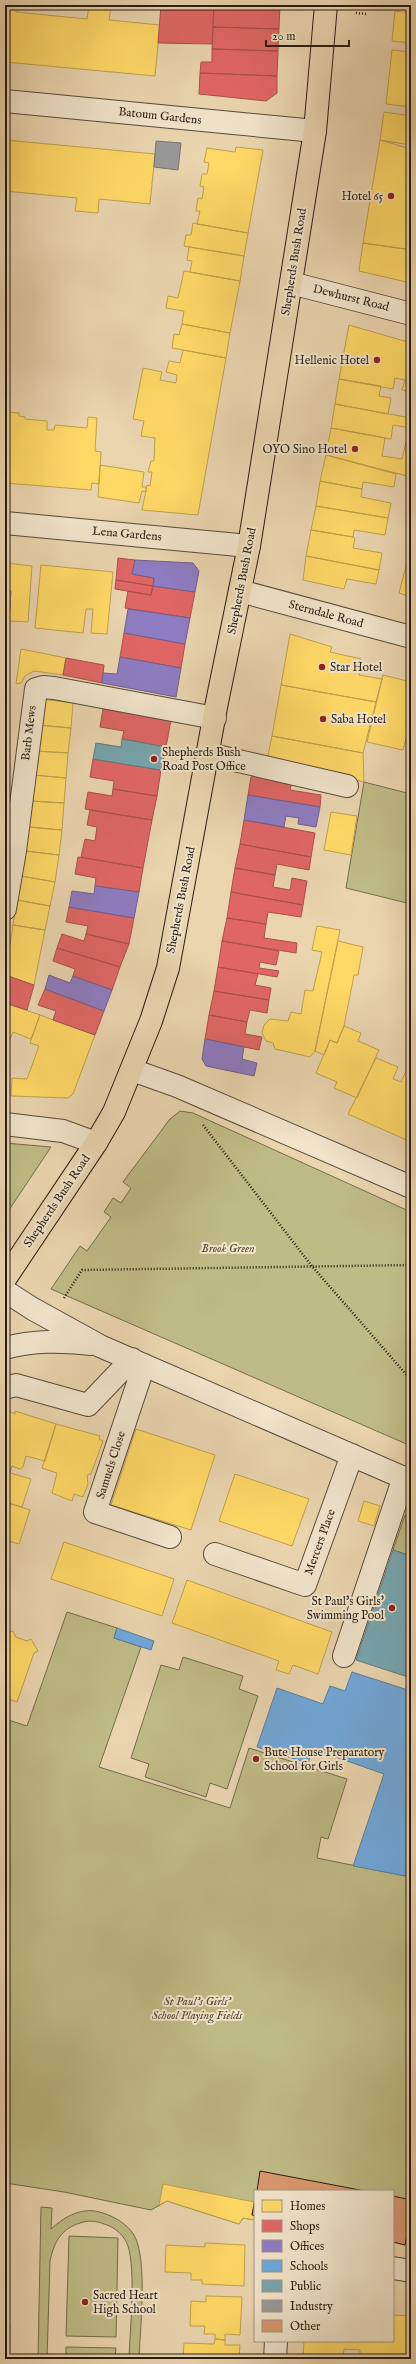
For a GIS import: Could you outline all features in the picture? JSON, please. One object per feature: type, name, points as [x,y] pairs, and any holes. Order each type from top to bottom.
[{"type":"main road","name":"Shepherds Bush Road","points":[[5,1279],[96,1143],[114,1112],[151,1021],[168,968],[214,718],[249,546],[315,131],[326,5]]},
{"type":"street","name":"Batoum Gardens","points":[[5,101],[315,131]]},
{"type":"street","name":"Dewhurst Road","points":[[291,283],[411,314]]},
{"type":"street","name":"Lena Gardens","points":[[5,523],[249,546]]},
{"type":"street","name":"Sterndale Road","points":[[240,591],[411,637]]},
{"type":"street","name":"Barb Mews","points":[[5,909],[15,851],[36,690],[42,687],[54,688],[214,718]]},
{"type":"street","points":[[208,754],[347,786]]},
{"type":"street","points":[[132,1070],[177,1086],[411,1187]]},
{"type":"street","name":"Shepherds Bush Road","points":[[5,1124],[63,1131],[96,1143]]},
{"type":"street","points":[[5,1291],[33,1309],[100,1346],[407,1479],[344,1656]]},
{"type":"street","points":[[5,1348],[20,1344],[57,1341],[100,1346]]},
{"type":"street","points":[[5,1388],[16,1385],[88,1405],[138,1362]]},
{"type":"street","name":"Samuels Close","points":[[138,1362],[95,1512],[170,1537]]},
{"type":"street","name":"Mercers Place","points":[[215,1554],[305,1585],[352,1455]]},
{"type":"street","points":[[394,2268],[411,2271]]},
{"type":"street","points":[[275,2359],[276,2342]]},
{"type":"path","points":[[286,7],[293,7]]},
{"type":"path","points":[[356,13],[366,14]]},
{"type":"path","points":[[198,1119],[312,1265],[411,1380]]},
{"type":"path","points":[[57,1297],[63,1300],[82,1270],[312,1265],[411,1265]]},
{"type":"green space","points":[[364,782],[411,794],[411,904],[346,888]]},
{"type":"green space","name":"Brook Green","points":[[180,1111],[193,1113],[411,1212],[411,1446],[51,1289],[80,1246],[87,1251],[111,1217],[104,1212],[113,1198],[121,1203],[131,1188],[123,1182],[170,1119]]},
{"type":"green space","points":[[5,1143],[51,1147],[5,1216]]},
{"type":"green space","points":[[405,1515],[411,1516],[411,1556],[393,1550]]},
{"type":"green space","name":"St Paul's Girls' School Playing Fields","points":[[67,1612],[117,1628],[114,1638],[141,1647],[99,1767],[230,1808],[249,1748],[347,1779],[328,1839],[321,1837],[317,1858],[411,1877],[411,2214],[405,2245],[394,2242],[394,2190],[254,2190],[254,2220],[243,2218],[239,2224],[167,2201],[151,2210],[64,2192],[5,2183],[5,1719],[27,1726]]},
{"type":"green space","points":[[183,1657],[243,1676],[239,1689],[258,1696],[227,1789],[210,1783],[206,1797],[145,1777],[149,1764],[131,1758],[161,1665],[179,1670]]},
{"type":"green space","points":[[41,2207],[52,2208],[51,2229],[68,2216],[81,2212],[96,2211],[120,2221],[128,2227],[134,2235],[141,2260],[142,2277],[142,2313],[139,2359],[129,2359],[132,2270],[128,2246],[122,2235],[115,2229],[108,2225],[89,2221],[80,2223],[68,2229],[56,2242],[50,2261],[47,2359],[38,2359]]},
{"type":"green space","points":[[69,2236],[118,2238],[116,2337],[66,2336]]},
{"type":"green space","points":[[66,2347],[116,2348],[115,2359],[66,2359]]},
{"type":"building: Homes","points":[[5,5],[16,5],[16,12],[87,19],[89,5],[111,6],[109,20],[160,25],[155,76],[5,62]]},
{"type":"building: Homes","points":[[395,11],[411,13],[411,43],[392,41]]},
{"type":"building: Homes","points":[[392,50],[411,52],[411,107],[386,104]]},
{"type":"building: Homes","points":[[384,112],[411,116],[411,145],[380,140]]},
{"type":"building: Homes","points":[[5,140],[155,154],[150,204],[99,199],[98,213],[75,211],[77,198],[5,191]]},
{"type":"building: Homes","name":"Hotel 65","points":[[380,140],[411,149],[411,244],[408,243],[406,249],[363,243]]},
{"type":"building: Homes","points":[[236,147],[263,150],[248,233],[197,224],[200,211],[196,211],[198,198],[202,199],[204,187],[200,186],[202,174],[207,174],[209,163],[204,162],[207,148],[235,152]]},
{"type":"building: Homes","points":[[193,223],[248,233],[244,256],[184,246],[186,235],[191,235]]},
{"type":"building: Homes","points":[[363,243],[411,250],[411,283],[359,271]]},
{"type":"building: Homes","points":[[189,247],[244,256],[240,281],[190,272],[192,261],[187,260]]},
{"type":"building: Homes","points":[[184,271],[240,281],[230,333],[182,324],[184,311],[166,308],[168,296],[178,298]]},
{"type":"building: Homes","points":[[5,275],[7,275],[5,297]]},
{"type":"building: Homes","points":[[5,302],[9,302],[8,322],[5,322]]},
{"type":"building: Homes","points":[[182,324],[230,333],[226,358],[172,348],[174,334],[179,335]]},
{"type":"building: Homes","name":"Hellenic Hotel","points":[[349,325],[411,343],[411,392],[402,390],[405,380],[395,378],[393,389],[339,379]]},
{"type":"building: Homes","points":[[183,350],[226,358],[198,515],[142,510],[147,485],[150,486],[152,472],[148,472],[151,461],[154,461],[155,438],[141,436],[144,421],[133,419],[143,368],[162,372],[160,380],[176,383],[177,375],[166,372],[169,361],[180,363]]},
{"type":"building: Homes","points":[[339,379],[381,386],[379,396],[391,398],[388,414],[335,404]]},
{"type":"building: Homes","points":[[335,404],[411,418],[411,428],[393,425],[391,439],[331,428]]},
{"type":"building: Homes","points":[[6,412],[19,413],[19,416],[25,417],[25,419],[47,421],[47,430],[54,430],[55,425],[87,428],[88,417],[97,418],[95,451],[101,452],[99,484],[92,483],[91,490],[5,483]]},
{"type":"building: Homes","name":"OYO Sino Hotel","points":[[331,428],[385,438],[382,456],[402,459],[406,442],[411,443],[411,477],[326,455]]},
{"type":"building: Homes","points":[[326,455],[396,474],[394,487],[363,482],[362,489],[320,481]]},
{"type":"building: Homes","points":[[100,465],[144,472],[142,487],[146,487],[146,492],[142,491],[139,503],[98,497]]},
{"type":"building: Homes","points":[[320,481],[362,489],[361,497],[391,503],[388,518],[316,506]]},
{"type":"building: Homes","points":[[316,506],[388,518],[385,535],[354,530],[353,537],[311,530]]},
{"type":"building: Homes","points":[[311,530],[353,537],[355,538],[353,548],[382,553],[379,570],[306,556]]},
{"type":"building: Homes","points":[[411,551],[411,597],[399,593]]},
{"type":"building: Homes","points":[[306,556],[379,570],[376,584],[347,579],[344,589],[303,580]]},
{"type":"building: Homes","points":[[5,563],[32,566],[28,622],[9,621],[11,591],[5,590]]},
{"type":"building: Homes","points":[[41,565],[113,572],[107,634],[91,633],[93,609],[86,609],[83,633],[35,628]]},
{"type":"building: Homes","points":[[5,590],[11,591],[9,621],[5,620]]},
{"type":"building: Homes","name":"Star Hotel","points":[[290,634],[332,647],[330,652],[361,659],[359,675],[382,679],[376,702],[281,685]]},
{"type":"building: Homes","points":[[21,649],[66,658],[63,675],[34,671],[25,676],[21,683],[16,684]]},
{"type":"building: Homes","points":[[383,675],[411,682],[411,720],[403,750],[367,742]]},
{"type":"building: Homes","name":"Saba Hotel","points":[[281,685],[376,702],[363,753],[272,736]]},
{"type":"building: Homes","points":[[40,699],[73,703],[71,728],[38,725]]},
{"type":"building: Homes","points":[[38,725],[71,728],[68,753],[36,751]]},
{"type":"building: Homes","points":[[272,736],[363,753],[364,782],[267,760]]},
{"type":"building: Homes","points":[[36,751],[68,753],[66,778],[34,775]]},
{"type":"building: Homes","points":[[34,775],[66,778],[64,803],[31,801]]},
{"type":"building: Homes","points":[[31,801],[64,803],[62,830],[29,827]]},
{"type":"building: Homes","points":[[331,812],[357,816],[351,855],[324,850]]},
{"type":"building: Homes","points":[[29,827],[62,830],[59,855],[26,851]]},
{"type":"building: Homes","points":[[26,851],[59,855],[55,882],[21,876]]},
{"type":"building: Homes","points":[[21,876],[55,882],[50,906],[17,900]]},
{"type":"building: Homes","points":[[17,900],[50,906],[45,930],[13,925]]},
{"type":"building: Homes","points":[[13,925],[45,930],[34,985],[5,975]]},
{"type":"building: Homes","points":[[317,926],[340,930],[315,1051],[310,1057],[275,1049],[273,1043],[266,1041],[262,1033],[264,1025],[270,1019],[288,1021],[291,1012],[301,1014],[305,990],[313,991],[322,952],[312,950]]},
{"type":"building: Homes","points":[[338,941],[363,947],[358,975],[354,975],[344,1026],[337,1043],[330,1040],[324,1055],[315,1051]]},
{"type":"building: Homes","points":[[5,1003],[40,1015],[31,1039],[13,1032],[6,1049]]},
{"type":"building: Homes","points":[[40,1015],[95,1035],[73,1094],[68,1098],[11,1096],[12,1078],[27,1079],[39,1046],[30,1043]]},
{"type":"building: Homes","points":[[344,1026],[361,1033],[358,1041],[379,1050],[357,1098],[334,1088],[337,1082],[316,1073],[330,1040],[337,1043]]},
{"type":"building: Homes","points":[[376,1058],[398,1067],[393,1079],[401,1082],[406,1071],[411,1073],[411,1142],[348,1114]]},
{"type":"building: Homes","points":[[5,1409],[15,1414],[15,1411],[56,1424],[45,1461],[26,1456],[23,1467],[20,1469],[12,1466],[10,1473],[31,1479],[22,1507],[5,1502]]},
{"type":"building: Homes","points":[[56,1424],[100,1436],[99,1439],[103,1441],[91,1474],[87,1475],[88,1484],[83,1497],[74,1494],[72,1501],[52,1493],[57,1473],[42,1468]]},
{"type":"building: Homes","points":[[136,1429],[215,1455],[191,1530],[111,1505]]},
{"type":"building: Homes","points":[[235,1474],[309,1499],[292,1546],[219,1521]]},
{"type":"building: Homes","points":[[364,1501],[380,1506],[374,1526],[358,1521]]},
{"type":"building: Homes","points":[[11,1504],[30,1510],[19,1544],[5,1540],[5,1520]]},
{"type":"building: Homes","points":[[64,1542],[174,1579],[162,1616],[51,1579]]},
{"type":"building: Homes","points":[[187,1580],[332,1632],[318,1674],[293,1665],[289,1674],[276,1670],[279,1661],[172,1623]]},
{"type":"building: Homes","points":[[13,1631],[16,1637],[27,1641],[31,1639],[38,1651],[34,1653],[17,1702],[5,1698],[5,1633]]},
{"type":"building: Homes","points":[[163,2184],[254,2202],[252,2215],[254,2216],[254,2220],[243,2218],[239,2224],[167,2201],[159,2205]]},
{"type":"building: Homes","points":[[205,2243],[245,2245],[244,2286],[202,2284],[202,2280],[191,2280],[191,2273],[165,2272],[166,2245],[205,2247]]},
{"type":"building: Homes","points":[[206,2296],[242,2297],[240,2335],[225,2334],[225,2340],[215,2339],[215,2334],[204,2334],[205,2326],[190,2326],[191,2301],[206,2302]]},
{"type":"building: Homes","points":[[394,2315],[411,2316],[411,2359],[360,2355],[360,2350],[344,2349],[343,2359],[303,2359],[304,2342],[394,2342]]},
{"type":"building: Homes","points":[[215,2339],[225,2340],[225,2345],[240,2345],[239,2359],[183,2359],[184,2343],[214,2344]]},
{"type":"building: Shops","points":[[161,5],[214,5],[212,44],[158,43]]},
{"type":"building: Shops","points":[[214,5],[280,5],[279,29],[213,27]]},
{"type":"building: Shops","points":[[213,27],[279,29],[278,51],[212,49]]},
{"type":"building: Shops","points":[[212,49],[278,51],[277,76],[200,73],[201,62],[212,62]]},
{"type":"building: Shops","points":[[200,73],[277,76],[277,93],[266,101],[199,94]]},
{"type":"building: Shops","points":[[118,558],[135,560],[132,574],[154,578],[153,586],[116,580]]},
{"type":"building: Shops","points":[[116,580],[153,586],[151,595],[115,589]]},
{"type":"building: Shops","points":[[153,586],[195,592],[190,618],[125,608],[128,591],[151,595]]},
{"type":"building: Shops","points":[[124,633],[185,644],[181,668],[120,657]]},
{"type":"building: Shops","points":[[66,658],[104,665],[102,683],[63,675]]},
{"type":"building: Shops","points":[[103,709],[171,720],[166,747],[122,739],[124,731],[100,727]]},
{"type":"building: Shops","points":[[93,759],[161,770],[157,796],[113,789],[114,781],[90,777]]},
{"type":"building: Shops","points":[[260,773],[292,781],[290,790],[321,795],[320,807],[248,795],[251,777]]},
{"type":"building: Shops","points":[[113,789],[157,796],[152,820],[85,809],[88,792],[112,796]]},
{"type":"building: Shops","points":[[90,810],[152,820],[143,868],[81,857],[85,839],[95,841],[97,827],[87,825]]},
{"type":"building: Shops","points":[[244,820],[315,833],[311,857],[240,844]]},
{"type":"building: Shops","points":[[240,844],[311,857],[309,870],[277,864],[275,875],[235,868]]},
{"type":"building: Shops","points":[[78,857],[143,868],[139,892],[95,886],[96,878],[75,874]]},
{"type":"building: Shops","points":[[235,868],[275,875],[273,887],[290,890],[292,878],[307,881],[303,905],[231,892]]},
{"type":"building: Shops","points":[[231,892],[303,905],[301,917],[268,912],[266,924],[227,918]]},
{"type":"building: Shops","points":[[69,907],[134,918],[129,944],[86,934],[88,926],[66,922]]},
{"type":"building: Shops","points":[[227,918],[266,924],[264,938],[297,943],[296,953],[222,941]]},
{"type":"building: Shops","points":[[62,934],[84,941],[86,934],[129,944],[120,967],[57,948]]},
{"type":"building: Shops","points":[[222,941],[279,951],[276,965],[260,962],[259,968],[279,971],[277,977],[218,967]]},
{"type":"building: Shops","points":[[57,948],[120,967],[112,990],[73,976],[75,969],[53,961]]},
{"type":"building: Shops","points":[[218,967],[258,974],[255,985],[271,988],[269,1000],[214,991]]},
{"type":"building: Shops","points":[[5,975],[34,985],[27,1010],[5,1003]]},
{"type":"building: Shops","points":[[45,989],[104,1011],[95,1035],[53,1020],[56,1011],[38,1005]]},
{"type":"building: Shops","points":[[214,991],[269,1000],[267,1013],[250,1010],[247,1022],[209,1015]]},
{"type":"building: Shops","points":[[209,1015],[247,1022],[245,1034],[262,1037],[259,1050],[205,1039]]},
{"type":"building: Offices","points":[[135,560],[193,563],[199,571],[195,592],[153,586],[154,578],[132,574]]},
{"type":"building: Offices","points":[[128,609],[190,618],[185,644],[124,633]]},
{"type":"building: Offices","points":[[120,657],[181,668],[176,697],[102,683],[103,673],[117,674]]},
{"type":"building: Offices","points":[[248,795],[320,807],[316,827],[298,824],[299,818],[286,816],[284,827],[244,820]]},
{"type":"building: Offices","points":[[95,886],[139,892],[134,918],[69,907],[72,891],[94,894]]},
{"type":"building: Offices","points":[[49,975],[70,983],[73,976],[112,990],[104,1011],[45,989]]},
{"type":"building: Offices","points":[[205,1039],[244,1047],[242,1059],[257,1063],[254,1076],[206,1066],[202,1059]]},
{"type":"building: Schools","points":[[117,1628],[154,1641],[151,1650],[114,1638]]},
{"type":"building: Schools","points":[[352,1672],[411,1691],[411,1877],[353,1866],[384,1774],[313,1749],[308,1763],[257,1747],[277,1688],[323,1704],[330,1686],[345,1691]]},
{"type":"building: Schools","points":[[5,2324],[10,2325],[9,2359],[5,2359]]},
{"type":"building: Public","points":[[122,739],[166,747],[161,770],[93,759],[96,743],[121,747]]},
{"type":"building: Public","name":"St Paul's Girls' Swimming Pool","points":[[393,1550],[411,1556],[411,1678],[356,1660]]},
{"type":"building: Public","points":[[5,2188],[7,2188],[5,2287]]},
{"type":"building: Industry","points":[[156,141],[181,143],[178,170],[154,167]]},
{"type":"building: Other","points":[[260,2171],[360,2190],[257,2190]]},
{"type":"building: Other","points":[[394,2196],[411,2200],[411,2214],[405,2245],[394,2242]]},
{"type":"building: Other","points":[[254,2204],[254,2216],[252,2215]]},
{"type":"place","name":"Hotel 65","points":[[391,196]]},
{"type":"place","name":"Hellenic Hotel","points":[[377,360]]},
{"type":"place","name":"OYO Sino Hotel","points":[[355,449]]},
{"type":"place","name":"Star Hotel","points":[[322,667]]},
{"type":"place","name":"Saba Hotel","points":[[323,719]]},
{"type":"place","name":"Shepherds Bush Road Post Office","points":[[154,759]]},
{"type":"place","name":"St Paul's Girls' Swimming Pool","points":[[392,1608]]},
{"type":"place","name":"Bute House Preparatory School for Girls","points":[[256,1759]]},
{"type":"place","name":"Sacred Heart High School","points":[[85,2302]]}]
